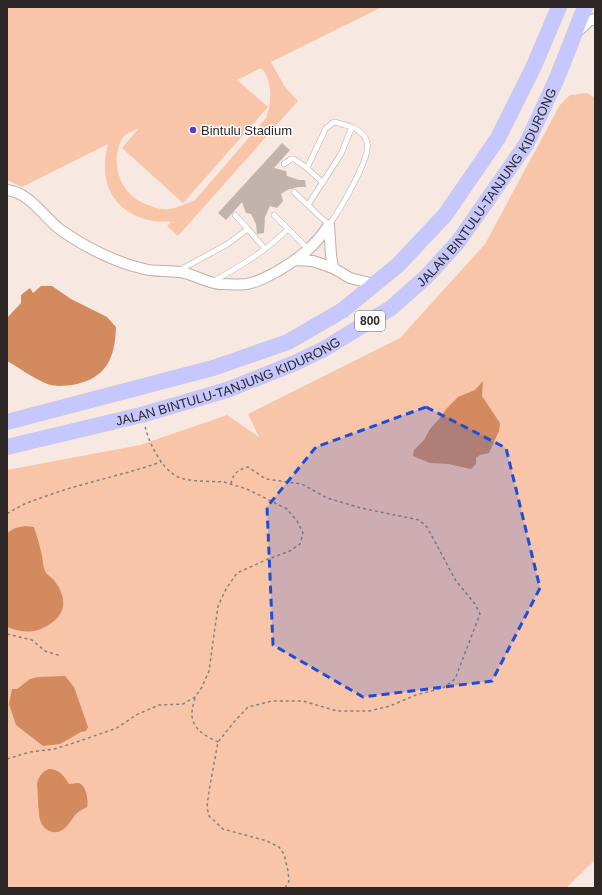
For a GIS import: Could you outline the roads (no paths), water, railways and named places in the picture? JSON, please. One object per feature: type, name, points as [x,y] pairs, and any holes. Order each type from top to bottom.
[{"type":"main road","name":"JALAN BINTULU-TANJUNG KIDURONG","points":[[7,422],[213,368],[288,342],[343,310],[398,264],[445,215],[498,138],[534,68],[559,7]]},
{"type":"main road","name":"JALAN BINTULU-TANJUNG KIDURONG","points":[[7,448],[142,415],[227,390],[295,363],[324,349],[391,308],[426,277],[458,242],[527,143],[557,78],[585,7]]},
{"type":"street","points":[[574,34],[589,21],[595,19]]},
{"type":"street","points":[[7,190],[14,191],[29,200],[61,230],[102,255],[145,270],[190,273],[219,284],[248,284],[263,280],[296,260],[309,250],[322,237],[329,225]]},
{"type":"street","points":[[329,225],[333,268]]},
{"type":"street","points":[[296,260],[313,261],[333,268],[350,278],[374,284]]},
{"type":"lane","points":[[294,192],[329,225],[342,207],[356,180],[366,153],[368,142],[362,132],[352,127],[334,122],[329,124],[307,168]]},
{"type":"lane","points":[[308,205],[341,154],[352,127]]},
{"type":"lane","points":[[284,164],[294,158],[307,168],[323,184]]},
{"type":"lane","points":[[235,215],[265,248]]},
{"type":"lane","points":[[274,215],[309,250]]},
{"type":"lane","points":[[178,271],[226,245],[248,229]]},
{"type":"lane","points":[[212,282],[243,265],[288,229]]},
{"type":"place","name":"Bintulu Stadium","points":[[193,130]]}]
